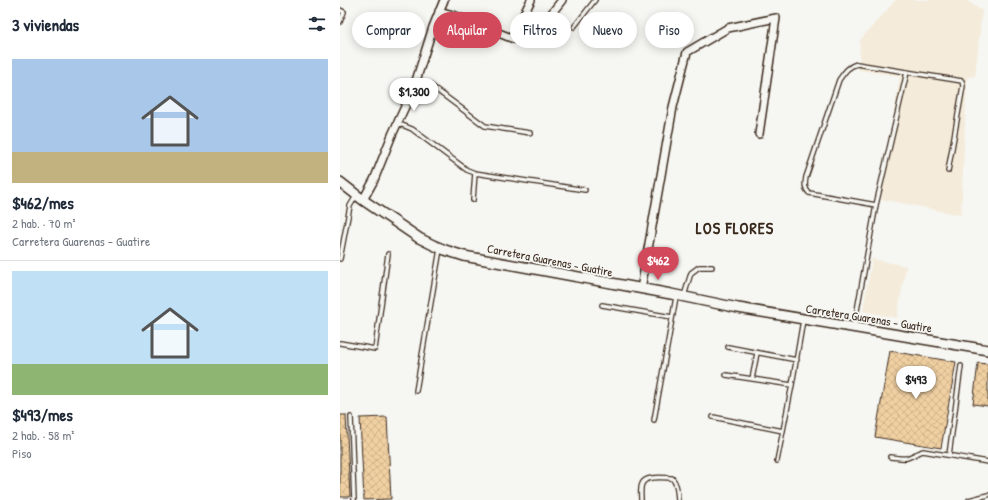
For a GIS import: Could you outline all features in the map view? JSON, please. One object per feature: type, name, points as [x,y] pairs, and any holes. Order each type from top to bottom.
[{"type":"main road","name":"Carretera Guarenas - Guatire","points":[[340,182],[419,238],[440,248],[464,256],[803,320],[988,350]]},
{"type":"street","points":[[360,197],[370,188],[397,124],[407,105],[433,27],[444,0]]},
{"type":"street","points":[[525,12],[531,0]]},
{"type":"street","points":[[553,12],[562,0]]},
{"type":"street","points":[[440,11],[510,37]]},
{"type":"street","points":[[641,289],[673,107],[687,52],[728,28],[776,18],[759,134]]},
{"type":"lane","points":[[574,27],[595,0]]},
{"type":"lane","points":[[340,10],[344,12],[340,22]]},
{"type":"lane","points":[[876,205],[808,193],[804,185],[839,80],[843,73],[852,65],[857,64],[960,80],[963,83],[948,171]]},
{"type":"lane","points":[[854,328],[876,205],[907,72]]},
{"type":"lane","points":[[416,81],[430,85],[485,126],[530,133]]},
{"type":"lane","points":[[397,124],[412,129],[467,170],[475,173],[585,190]]},
{"type":"lane","points":[[473,200],[475,173]]},
{"type":"lane","points":[[340,260],[350,206],[360,197]]},
{"type":"lane","points":[[416,391],[440,248]]},
{"type":"lane","points":[[340,343],[375,349],[388,254]]},
{"type":"lane","points":[[654,420],[672,317],[691,273],[699,268],[712,267]]},
{"type":"lane","points":[[602,305],[672,317]]},
{"type":"lane","points":[[777,460],[792,386],[803,320]]},
{"type":"lane","points":[[728,347],[796,360]]},
{"type":"lane","points":[[752,379],[757,353]]},
{"type":"lane","points":[[949,455],[961,366]]},
{"type":"lane","points":[[726,375],[792,386]]},
{"type":"lane","points":[[351,417],[354,500]]},
{"type":"lane","points":[[713,417],[783,430]]},
{"type":"lane","points":[[890,457],[908,458],[923,451],[988,462]]},
{"type":"lane","points":[[641,500],[641,484],[648,478],[672,478],[677,487],[678,500]]},
{"type":"lane","points":[[969,500],[988,495]]},
{"type":"shaded area","points":[[896,0],[966,0],[982,11],[975,76],[967,77],[961,215],[881,199],[900,76],[859,70],[860,40]]},
{"type":"shaded area","points":[[872,259],[906,266],[897,318],[863,311]]},
{"type":"building","points":[[890,351],[956,362],[941,448],[875,437]]},
{"type":"building","points":[[978,363],[988,364],[988,406],[973,404]]},
{"type":"building","points":[[340,415],[346,415],[350,497],[340,497]]},
{"type":"building","points":[[387,417],[391,499],[364,500],[360,418]]},
{"type":"district","name":"LOS FLORES","points":[[735,228]]}]
